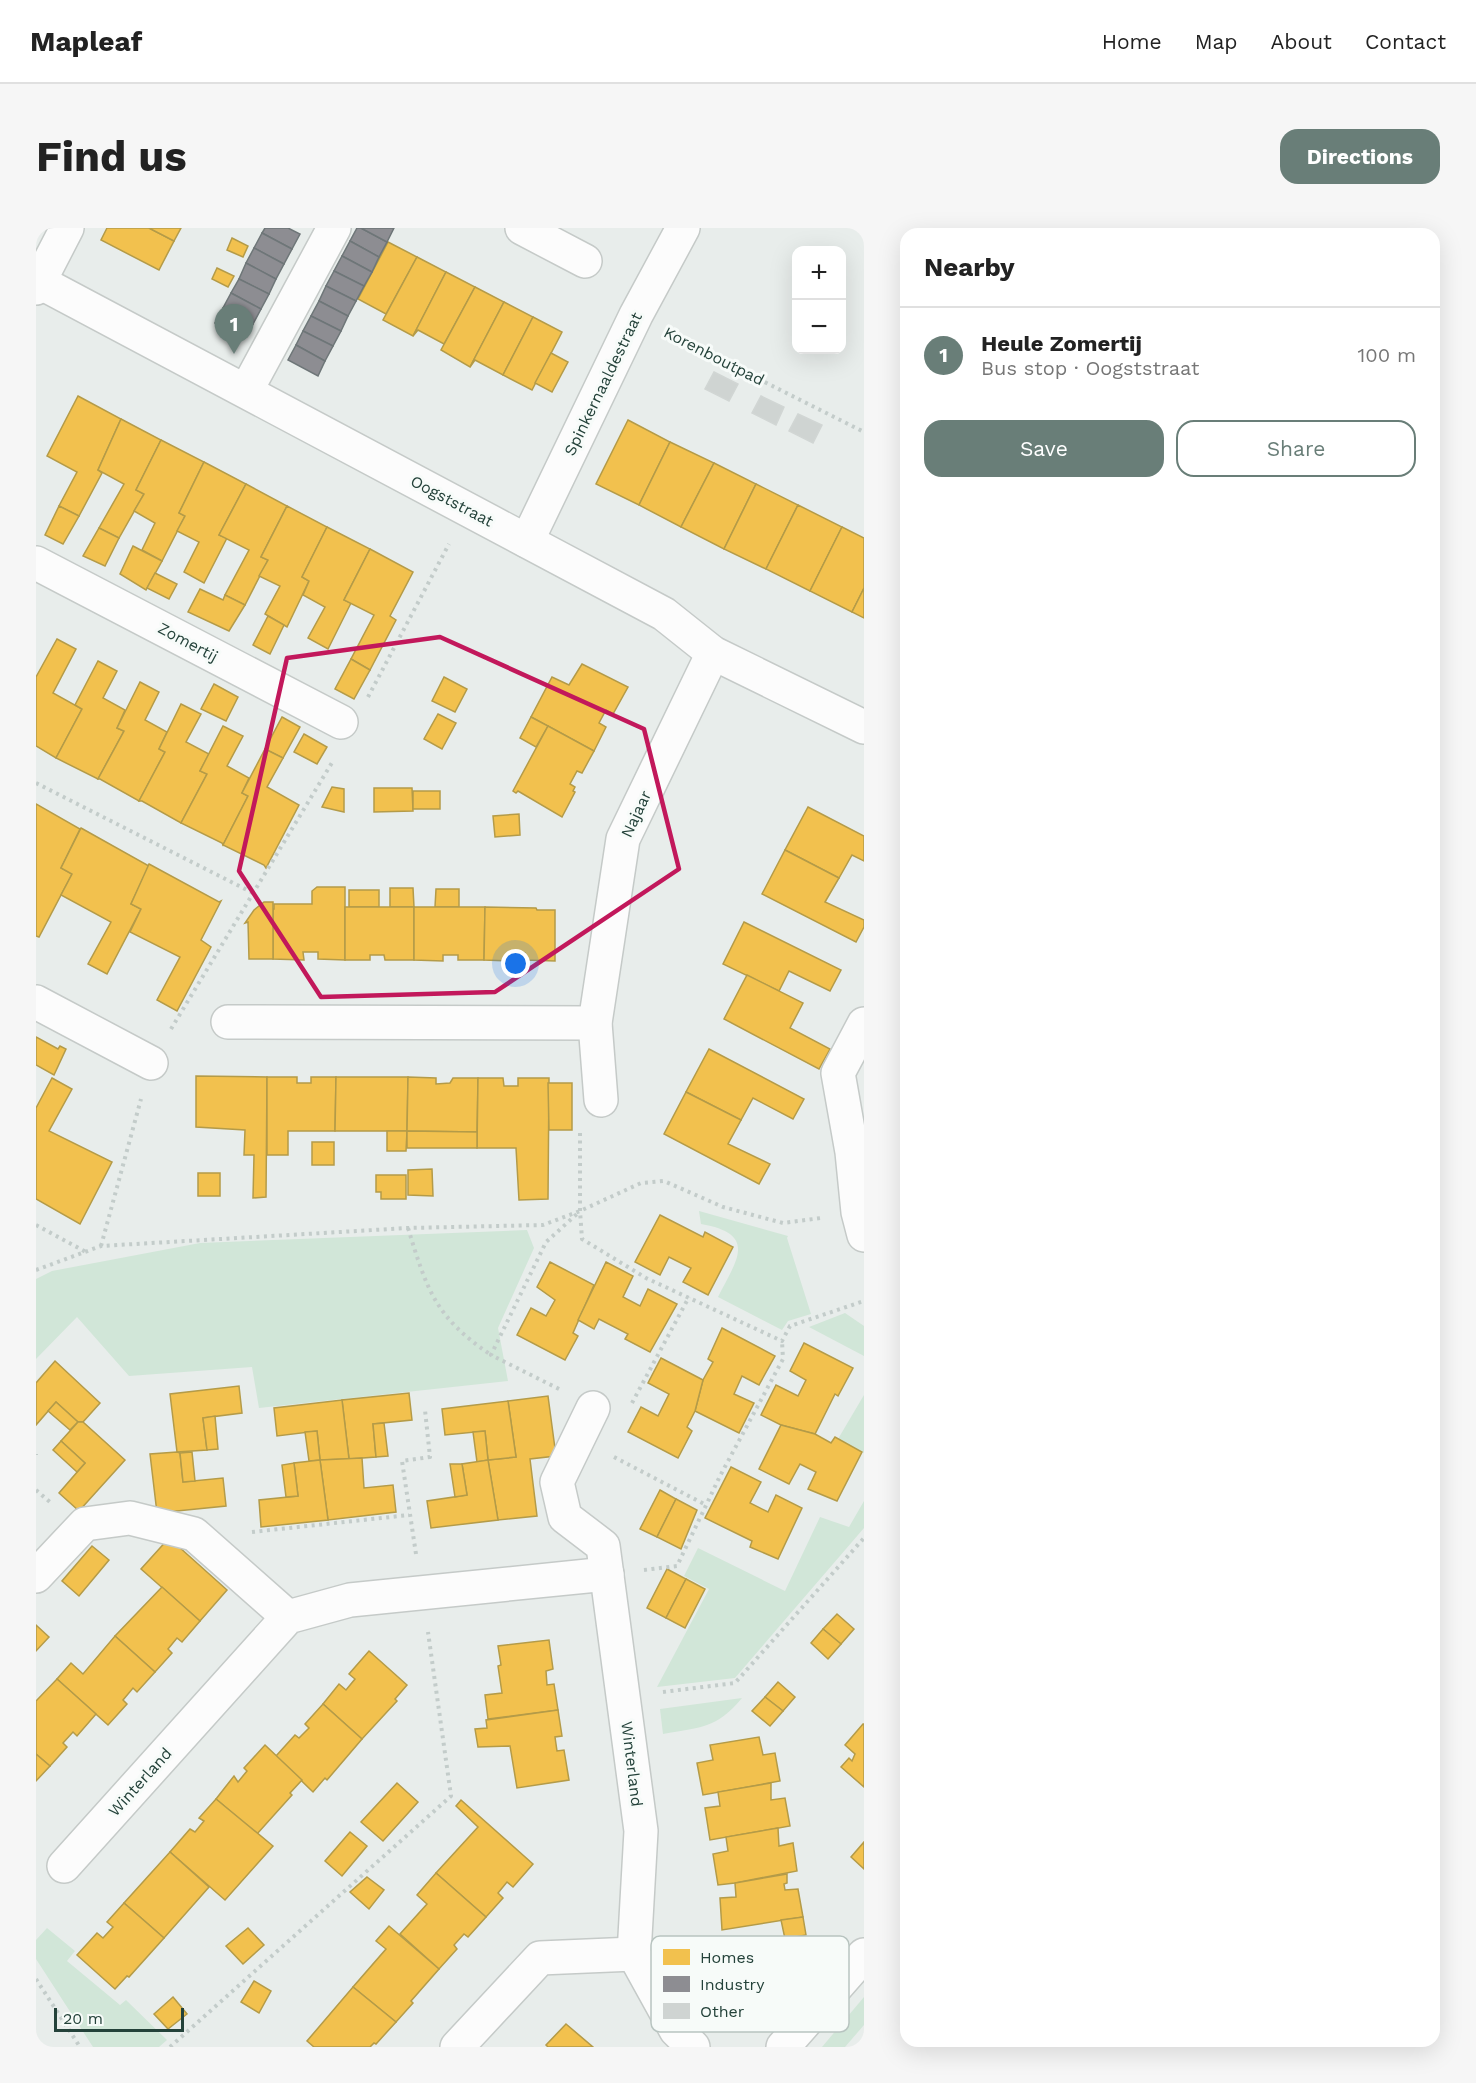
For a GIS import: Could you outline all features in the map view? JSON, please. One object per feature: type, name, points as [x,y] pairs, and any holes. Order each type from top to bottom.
[{"type":"street","points":[[37,284],[67,228]]},
{"type":"street","points":[[246,391],[334,228]]},
{"type":"street","points":[[522,228],[585,261]]},
{"type":"street","name":"Spinkernaaldestraat","points":[[528,541],[636,315],[682,228]]},
{"type":"street","name":"Oogststraat","points":[[37,284],[246,391],[664,614],[713,653],[864,727]]},
{"type":"street","name":"Zomertij","points":[[36,562],[340,737]]},
{"type":"street","name":"Najaar","points":[[601,1100],[595,1023],[623,839],[713,653]]},
{"type":"street","points":[[36,1002],[151,1063]]},
{"type":"street","points":[[228,1022],[595,1023]]},
{"type":"street","points":[[861,1223],[852,1152],[838,1073],[864,1024]]},
{"type":"street","points":[[593,1408],[557,1482],[565,1516],[605,1560]]},
{"type":"street","points":[[36,1576],[86,1524],[130,1518],[194,1534],[288,1617],[350,1600],[422,1594],[605,1560]]},
{"type":"street","name":"Winterland","points":[[605,1560],[641,1831],[634,1954]]},
{"type":"street","name":"Winterland","points":[[64,1866],[288,1617]]},
{"type":"street","points":[[458,2047],[540,1958],[634,1954],[651,1985]]},
{"type":"street","points":[[849,1972],[864,1955]]},
{"type":"street","points":[[678,2032],[693,2047]]},
{"type":"street","points":[[783,2047],[796,2032]]},
{"type":"path","name":"Korenboutpad","points":[[636,315],[864,432]]},
{"type":"path","points":[[368,698],[468,510]]},
{"type":"path","points":[[101,1246],[151,1063],[253,893],[340,737]]},
{"type":"path","points":[[36,783],[253,893]]},
{"type":"path","points":[[601,1100],[580,1131],[582,1239],[646,1278],[782,1341]]},
{"type":"path","points":[[36,1270],[101,1246],[408,1228],[543,1226],[641,1183],[664,1181],[723,1207],[783,1223],[861,1223]]},
{"type":"path","points":[[490,1355],[546,1242],[580,1211]]},
{"type":"path","points":[[36,1225],[86,1252]]},
{"type":"path","points":[[408,1228],[423,1277],[440,1310],[466,1338],[490,1355],[593,1408],[626,1414],[689,1298]]},
{"type":"path","points":[[605,1560],[677,1566],[706,1505],[783,1359],[782,1341],[790,1326],[864,1301]]},
{"type":"path","points":[[170,2047],[452,1796],[402,1461],[430,1457],[425,1410]]},
{"type":"path","points":[[577,1442],[604,1453],[706,1505]]},
{"type":"path","points":[[215,1553],[240,1534],[409,1515]]},
{"type":"path","points":[[624,1697],[735,1683],[864,1538]]},
{"type":"path","points":[[36,1979],[80,2047]]},
{"type":"highlighted area","points":[[440,637],[644,729],[679,869],[495,992],[321,997],[239,871],[287,658]]},
{"type":"green space","points":[[699,1211],[788,1236],[811,1314],[788,1321],[782,1330],[718,1297],[736,1261],[737,1242],[731,1235],[719,1229],[701,1224]]},
{"type":"green space","points":[[527,1230],[534,1248],[498,1328],[508,1381],[259,1408],[252,1367],[129,1376],[77,1317],[36,1359],[36,1279],[52,1271],[200,1243]]},
{"type":"green space","points":[[845,1313],[864,1326],[864,1356],[809,1327]]},
{"type":"green space","points":[[864,1395],[864,1453],[838,1439]]},
{"type":"green space","points":[[864,1501],[864,1528],[735,1678],[657,1687],[709,1589],[684,1576],[698,1548],[785,1591],[820,1517],[849,1527]]},
{"type":"green space","points":[[742,1698],[716,1721],[698,1728],[663,1734],[660,1709]]},
{"type":"green space","points":[[47,1928],[75,1951],[67,1961],[120,2005],[126,2000],[167,2040],[159,2047],[93,2047],[36,1959],[36,1940]]},
{"type":"green space","points":[[864,1997],[864,2025],[845,2047],[822,2047],[835,2032],[849,2032],[849,2015]]},
{"type":"building: Homes","points":[[107,228],[149,228],[174,241],[159,270],[101,240]]},
{"type":"building: Homes","points":[[149,228],[181,228],[174,241]]},
{"type":"building: Homes","points":[[232,238],[248,246],[243,257],[227,250]]},
{"type":"building: Homes","points":[[388,242],[417,257],[386,314],[358,299]]},
{"type":"building: Homes","points":[[417,257],[446,272],[413,336],[383,320]]},
{"type":"building: Homes","points":[[217,268],[234,276],[228,287],[212,279]]},
{"type":"building: Homes","points":[[446,272],[475,287],[444,344],[418,330],[413,336]]},
{"type":"building: Homes","points":[[475,287],[504,302],[470,367],[441,350]]},
{"type":"building: Homes","points":[[504,302],[533,317],[503,375],[475,360],[470,367]]},
{"type":"building: Homes","points":[[533,317],[562,332],[532,390],[503,375]]},
{"type":"building: Homes","points":[[551,353],[568,362],[552,392],[535,383]]},
{"type":"building: Homes","points":[[78,396],[121,419],[98,470],[102,473],[79,516],[59,506],[77,472],[47,456]]},
{"type":"building: Homes","points":[[121,419],[161,440],[136,490],[144,494],[119,538],[99,528],[124,484],[98,470]]},
{"type":"building: Homes","points":[[628,420],[670,442],[639,505],[596,484]]},
{"type":"building: Homes","points":[[161,440],[204,462],[179,513],[185,516],[162,561],[142,550],[155,523],[134,511],[144,494],[136,490]]},
{"type":"building: Homes","points":[[670,442],[714,463],[681,527],[639,505]]},
{"type":"building: Homes","points":[[204,462],[246,484],[219,535],[227,538],[204,583],[184,572],[199,542],[177,531],[185,516],[179,513]]},
{"type":"building: Homes","points":[[714,463],[756,484],[724,549],[681,527]]},
{"type":"building: Homes","points":[[246,484],[287,506],[261,557],[268,560],[245,605],[225,595],[249,550],[219,535]]},
{"type":"building: Homes","points":[[756,484],[798,505],[766,569],[724,549]]},
{"type":"building: Homes","points":[[798,505],[842,527],[810,591],[766,569]]},
{"type":"building: Homes","points":[[59,506],[79,516],[63,544],[45,535]]},
{"type":"building: Homes","points":[[287,506],[327,527],[302,577],[309,581],[287,627],[265,614],[280,586],[259,576],[268,560],[261,557]]},
{"type":"building: Homes","points":[[327,527],[370,549],[344,600],[351,603],[328,649],[308,638],[325,607],[303,595],[309,581],[302,577]]},
{"type":"building: Homes","points":[[842,527],[864,538],[864,588],[852,612],[810,591]]},
{"type":"building: Homes","points":[[99,528],[119,538],[105,566],[83,556]]},
{"type":"building: Homes","points":[[133,546],[162,561],[146,590],[120,574]]},
{"type":"building: Homes","points":[[370,549],[413,572],[390,616],[396,620],[370,670],[351,659],[374,615],[344,600]]},
{"type":"building: Homes","points":[[155,573],[177,584],[169,599],[147,588]]},
{"type":"building: Homes","points":[[864,588],[864,618],[852,612]]},
{"type":"building: Homes","points":[[200,589],[223,600],[225,595],[245,605],[229,631],[188,612]]},
{"type":"building: Homes","points":[[268,616],[284,625],[270,654],[253,645]]},
{"type":"building: Homes","points":[[57,639],[76,649],[53,693],[82,709],[56,758],[36,746],[36,677]]},
{"type":"building: Homes","points":[[351,659],[370,670],[354,699],[335,689]]},
{"type":"building: Homes","points":[[98,661],[117,671],[103,698],[125,710],[117,728],[124,731],[98,779],[56,758],[82,709],[75,705]]},
{"type":"building: Homes","points":[[582,664],[628,687],[613,714],[606,710],[599,723],[606,727],[594,751],[531,717],[552,677],[569,685]]},
{"type":"building: Homes","points":[[444,677],[467,689],[455,712],[432,701]]},
{"type":"building: Homes","points":[[140,682],[159,692],[145,720],[167,732],[159,749],[165,752],[139,801],[98,779],[124,731],[117,728]]},
{"type":"building: Homes","points":[[214,684],[238,697],[226,721],[201,709]]},
{"type":"building: Homes","points":[[181,704],[201,714],[186,742],[209,754],[200,771],[207,774],[181,823],[139,801],[165,752],[159,749]]},
{"type":"building: Homes","points":[[438,714],[456,723],[442,749],[424,739]]},
{"type":"building: Homes","points":[[282,717],[300,727],[283,758],[265,749]]},
{"type":"building: Homes","points":[[531,717],[548,726],[536,747],[520,738]]},
{"type":"building: Homes","points":[[223,726],[243,736],[227,766],[249,778],[242,793],[248,796],[223,845],[181,823],[207,774],[200,771]]},
{"type":"building: Homes","points":[[548,726],[594,751],[582,773],[577,771],[570,784],[575,787],[573,791],[575,792],[562,817],[518,791],[516,793],[513,791]]},
{"type":"building: Homes","points":[[304,734],[327,747],[317,764],[294,752]]},
{"type":"building: Homes","points":[[265,749],[283,758],[267,787],[299,805],[266,868],[223,845],[248,796],[242,793]]},
{"type":"building: Homes","points":[[332,787],[344,789],[344,812],[322,807]]},
{"type":"building: Homes","points":[[374,788],[412,788],[413,811],[374,812]]},
{"type":"building: Homes","points":[[413,791],[440,791],[440,809],[413,809]]},
{"type":"building: Homes","points":[[36,804],[80,829],[61,868],[72,874],[39,937],[36,936]]},
{"type":"building: Homes","points":[[808,807],[864,836],[864,861],[852,855],[839,878],[785,850]]},
{"type":"building: Homes","points":[[519,814],[520,835],[495,837],[493,816]]},
{"type":"building: Homes","points":[[81,828],[149,866],[131,904],[141,909],[107,974],[88,964],[111,922],[61,895],[72,874],[61,868]]},
{"type":"building: Homes","points":[[785,850],[839,878],[825,902],[864,920],[864,927],[856,942],[762,894]]},
{"type":"building: Homes","points":[[149,864],[219,902],[221,901],[201,940],[211,947],[177,1011],[157,1000],[180,957],[130,932],[141,909],[131,904]]},
{"type":"building: Homes","points":[[317,887],[345,887],[345,960],[318,959],[318,952],[303,952],[304,960],[273,959],[274,904],[312,904],[312,891]]},
{"type":"building: Homes","points":[[390,888],[413,888],[414,907],[390,907]]},
{"type":"building: Homes","points":[[436,889],[459,889],[459,907],[435,907]]},
{"type":"building: Homes","points":[[349,890],[379,890],[379,907],[349,907]]},
{"type":"building: Homes","points":[[264,902],[273,902],[273,959],[249,959],[248,922],[245,923],[254,910]]},
{"type":"building: Homes","points":[[345,907],[414,907],[414,960],[385,960],[384,955],[370,955],[370,960],[345,960]]},
{"type":"building: Homes","points":[[414,907],[485,907],[484,960],[458,960],[458,955],[443,955],[443,961],[414,960]]},
{"type":"building: Homes","points":[[485,907],[555,910],[555,961],[525,960],[525,953],[510,953],[510,961],[484,960]]},
{"type":"building: Homes","points":[[744,922],[841,970],[830,991],[789,971],[779,991],[723,964]]},
{"type":"building: Homes","points":[[747,975],[803,1003],[790,1028],[830,1049],[819,1069],[724,1019]]},
{"type":"building: Homes","points":[[36,1037],[58,1049],[60,1046],[66,1049],[54,1075],[36,1065]]},
{"type":"building: Homes","points":[[709,1049],[804,1099],[793,1119],[753,1098],[741,1120],[686,1092]]},
{"type":"building: Homes","points":[[196,1076],[267,1077],[266,1197],[253,1198],[254,1155],[244,1155],[245,1130],[196,1127]]},
{"type":"building: Homes","points":[[267,1077],[297,1077],[297,1083],[311,1083],[311,1077],[336,1077],[335,1131],[288,1131],[288,1155],[267,1155]]},
{"type":"building: Homes","points":[[336,1077],[408,1077],[407,1131],[335,1131]]},
{"type":"building: Homes","points":[[408,1077],[436,1078],[436,1084],[450,1083],[453,1078],[478,1078],[477,1132],[407,1131]]},
{"type":"building: Homes","points":[[52,1078],[72,1089],[49,1131],[112,1162],[80,1224],[36,1199],[36,1108]]},
{"type":"building: Homes","points":[[478,1078],[503,1078],[504,1086],[518,1086],[518,1078],[549,1078],[548,1199],[519,1200],[516,1148],[477,1148]]},
{"type":"building: Homes","points":[[548,1083],[572,1083],[572,1130],[549,1130]]},
{"type":"building: Homes","points":[[686,1092],[741,1120],[728,1144],[770,1164],[759,1184],[664,1134]]},
{"type":"building: Homes","points":[[387,1131],[407,1131],[406,1151],[387,1151]]},
{"type":"building: Homes","points":[[407,1131],[477,1132],[477,1148],[407,1148]]},
{"type":"building: Homes","points":[[312,1142],[334,1142],[334,1165],[312,1165]]},
{"type":"building: Homes","points":[[432,1169],[433,1196],[408,1195],[408,1170]]},
{"type":"building: Homes","points":[[198,1173],[220,1173],[220,1196],[198,1196]]},
{"type":"building: Homes","points":[[376,1175],[406,1175],[406,1199],[381,1199],[381,1192],[376,1192]]},
{"type":"building: Homes","points":[[660,1215],[703,1237],[705,1232],[733,1247],[708,1295],[683,1282],[691,1268],[669,1257],[660,1275],[635,1262]]},
{"type":"building: Homes","points":[[550,1262],[594,1285],[573,1333],[578,1336],[565,1360],[517,1335],[531,1308],[546,1316],[555,1300],[537,1287]]},
{"type":"building: Homes","points":[[606,1262],[633,1276],[623,1297],[640,1306],[648,1289],[677,1304],[650,1352],[625,1339],[628,1334],[599,1319],[594,1329],[578,1320]]},
{"type":"building: Homes","points":[[722,1328],[775,1356],[759,1385],[742,1376],[734,1394],[754,1403],[739,1433],[695,1411],[703,1380],[713,1362],[708,1359]]},
{"type":"building: Homes","points":[[804,1343],[853,1368],[838,1396],[835,1394],[815,1434],[781,1425],[761,1415],[776,1385],[798,1396],[806,1380],[790,1371]]},
{"type":"building: Homes","points":[[661,1358],[703,1380],[695,1411],[687,1427],[692,1431],[678,1458],[628,1432],[641,1407],[658,1416],[669,1394],[648,1383]]},
{"type":"building: Homes","points":[[55,1361],[100,1403],[83,1422],[78,1422],[56,1402],[36,1425],[36,1383]]},
{"type":"building: Homes","points":[[239,1386],[242,1413],[203,1418],[207,1450],[177,1452],[170,1394]]},
{"type":"building: Homes","points":[[409,1393],[412,1420],[373,1424],[376,1457],[349,1459],[342,1400]]},
{"type":"building: Homes","points":[[548,1396],[556,1456],[530,1459],[537,1516],[498,1520],[488,1460],[516,1457],[508,1401]]},
{"type":"building: Homes","points":[[342,1400],[349,1459],[320,1460],[317,1431],[277,1436],[274,1408]]},
{"type":"building: Homes","points":[[508,1401],[516,1457],[488,1460],[485,1431],[445,1435],[442,1409]]},
{"type":"building: Homes","points":[[56,1402],[78,1422],[70,1430],[48,1411]]},
{"type":"building: Homes","points":[[215,1416],[218,1449],[207,1450],[203,1418]]},
{"type":"building: Homes","points":[[78,1422],[83,1422],[125,1460],[79,1511],[59,1493],[85,1463],[61,1441]]},
{"type":"building: Homes","points":[[384,1423],[388,1456],[376,1457],[373,1424]]},
{"type":"building: Homes","points":[[781,1425],[815,1434],[831,1443],[835,1437],[862,1452],[837,1501],[808,1489],[816,1472],[800,1464],[789,1484],[759,1469]]},
{"type":"building: Homes","points":[[317,1431],[320,1460],[309,1461],[305,1432]]},
{"type":"building: Homes","points":[[485,1431],[488,1460],[477,1462],[473,1432]]},
{"type":"building: Homes","points":[[61,1441],[85,1463],[77,1472],[53,1450]]},
{"type":"building: Homes","points":[[192,1452],[195,1481],[183,1482],[180,1453]]},
{"type":"building: Homes","points":[[180,1453],[183,1482],[223,1478],[226,1506],[157,1513],[150,1454]]},
{"type":"building: Homes","points":[[362,1458],[364,1488],[393,1485],[396,1512],[328,1520],[320,1460]]},
{"type":"building: Homes","points":[[320,1460],[328,1520],[261,1527],[259,1500],[298,1496],[294,1463]]},
{"type":"building: Homes","points":[[488,1460],[498,1520],[431,1528],[427,1501],[467,1495],[462,1464]]},
{"type":"building: Homes","points":[[294,1463],[298,1496],[286,1497],[282,1465]]},
{"type":"building: Homes","points":[[450,1464],[462,1464],[467,1495],[455,1497]]},
{"type":"building: Homes","points":[[731,1467],[761,1482],[750,1503],[768,1512],[776,1495],[802,1508],[778,1559],[750,1547],[752,1541],[705,1518]]},
{"type":"building: Homes","points":[[660,1490],[676,1499],[657,1537],[640,1529]]},
{"type":"building: Homes","points":[[676,1499],[697,1510],[681,1549],[657,1537]]},
{"type":"building: Homes","points":[[169,1538],[227,1590],[200,1621],[141,1569]]},
{"type":"building: Homes","points":[[92,1546],[109,1560],[79,1596],[62,1581]]},
{"type":"building: Homes","points":[[667,1569],[686,1579],[666,1618],[647,1608]]},
{"type":"building: Homes","points":[[686,1579],[705,1589],[685,1628],[666,1618]]},
{"type":"building: Homes","points":[[162,1587],[200,1621],[182,1642],[177,1638],[168,1649],[172,1653],[155,1672],[115,1636]]},
{"type":"building: Homes","points":[[837,1614],[854,1629],[841,1644],[823,1629]]},
{"type":"building: Homes","points":[[36,1625],[49,1637],[36,1651]]},
{"type":"building: Homes","points":[[823,1629],[841,1644],[828,1659],[811,1643]]},
{"type":"building: Homes","points":[[115,1636],[155,1672],[137,1692],[133,1688],[123,1700],[127,1704],[108,1725],[57,1679],[71,1663],[83,1674]]},
{"type":"building: Homes","points":[[549,1640],[553,1669],[546,1671],[547,1685],[554,1684],[558,1710],[488,1719],[485,1695],[502,1693],[498,1646]]},
{"type":"building: Homes","points":[[369,1651],[407,1685],[395,1699],[397,1701],[362,1739],[323,1704],[339,1684],[346,1690],[355,1679],[349,1674]]},
{"type":"building: Homes","points":[[57,1679],[96,1714],[77,1736],[73,1732],[63,1743],[67,1747],[50,1766],[36,1754],[36,1701]]},
{"type":"building: Homes","points":[[778,1682],[795,1697],[783,1711],[765,1697]]},
{"type":"building: Homes","points":[[765,1697],[783,1711],[770,1726],[752,1711]]},
{"type":"building: Homes","points":[[323,1704],[362,1739],[327,1780],[325,1778],[313,1792],[276,1756],[295,1735],[299,1738],[309,1728],[305,1724]]},
{"type":"building: Homes","points":[[558,1710],[562,1736],[555,1737],[557,1751],[564,1750],[569,1780],[517,1788],[510,1746],[478,1747],[475,1729],[487,1728],[486,1720]]},
{"type":"building: Homes","points":[[863,1724],[864,1787],[841,1767],[849,1758],[852,1761],[855,1754],[845,1745]]},
{"type":"building: Homes","points":[[759,1737],[763,1755],[775,1753],[780,1781],[703,1795],[697,1763],[713,1760],[710,1745]]},
{"type":"building: Homes","points":[[265,1745],[302,1780],[290,1793],[292,1795],[257,1834],[216,1799],[234,1776],[238,1782],[247,1771],[244,1768]]},
{"type":"building: Homes","points":[[36,1754],[50,1766],[36,1781]]},
{"type":"building: Homes","points":[[397,1783],[418,1802],[383,1841],[361,1822]]},
{"type":"building: Homes","points":[[771,1783],[771,1800],[785,1798],[790,1826],[710,1840],[705,1808],[720,1806],[718,1792]]},
{"type":"building: Homes","points":[[216,1799],[273,1846],[225,1900],[170,1852],[190,1829],[195,1832],[204,1821],[199,1818]]},
{"type":"building: Homes","points":[[461,1800],[533,1864],[513,1887],[507,1882],[498,1893],[503,1898],[486,1917],[436,1873],[478,1827],[456,1806]]},
{"type":"building: Homes","points":[[778,1828],[779,1846],[793,1843],[797,1871],[718,1885],[713,1854],[728,1851],[726,1837]]},
{"type":"building: Homes","points":[[350,1832],[367,1846],[342,1876],[325,1861]]},
{"type":"building: Homes","points":[[864,1842],[864,1869],[851,1857]]},
{"type":"building: Homes","points":[[170,1852],[209,1887],[164,1938],[124,1903]]},
{"type":"building: Homes","points":[[436,1873],[486,1917],[468,1937],[464,1934],[454,1945],[457,1949],[439,1969],[400,1934],[427,1904],[417,1895]]},
{"type":"building: Homes","points":[[787,1874],[785,1890],[798,1889],[803,1917],[722,1930],[720,1898],[736,1897],[735,1883]]},
{"type":"building: Homes","points":[[367,1877],[384,1890],[369,1909],[350,1892]]},
{"type":"building: Homes","points":[[124,1903],[164,1938],[115,1989],[77,1955],[97,1933],[103,1938],[113,1927],[107,1922]]},
{"type":"building: Homes","points":[[803,1917],[806,1935],[784,1936],[781,1920]]},
{"type":"building: Homes","points":[[389,1926],[439,1969],[396,2022],[353,1987],[386,1949],[376,1941]]},
{"type":"building: Homes","points":[[248,1928],[264,1945],[243,1964],[226,1946]]},
{"type":"building: Homes","points":[[254,1981],[271,1991],[259,2013],[241,2002]]},
{"type":"building: Homes","points":[[353,1987],[396,2022],[376,2044],[370,2047],[314,2047],[307,2041]]},
{"type":"building: Homes","points":[[173,1997],[187,2014],[168,2029],[154,2014]]},
{"type":"building: Homes","points":[[566,2024],[593,2047],[548,2047],[546,2045]]},
{"type":"building: Industry","points":[[265,228],[288,228],[300,234],[292,249],[262,233]]},
{"type":"building: Industry","points":[[357,228],[387,242],[379,257],[350,241]]},
{"type":"building: Industry","points":[[361,228],[394,228],[387,242]]},
{"type":"building: Industry","points":[[262,233],[292,249],[284,264],[254,248]]},
{"type":"building: Industry","points":[[350,241],[379,257],[372,272],[342,256]]},
{"type":"building: Industry","points":[[254,248],[284,264],[276,279],[246,263]]},
{"type":"building: Industry","points":[[342,256],[372,272],[364,286],[334,271]]},
{"type":"building: Industry","points":[[246,263],[276,279],[269,294],[239,279]]},
{"type":"building: Industry","points":[[334,271],[364,286],[356,301],[326,286]]},
{"type":"building: Industry","points":[[239,279],[269,294],[261,309],[231,293]]},
{"type":"building: Industry","points":[[326,286],[356,301],[348,316],[319,301]]},
{"type":"building: Industry","points":[[231,293],[261,309],[253,324],[223,308]]},
{"type":"building: Industry","points":[[319,301],[348,316],[341,331],[311,316]]},
{"type":"building: Industry","points":[[223,308],[253,324],[245,338],[215,323]]},
{"type":"building: Industry","points":[[311,316],[341,331],[333,346],[303,331]]},
{"type":"building: Industry","points":[[303,331],[333,346],[325,361],[296,345]]},
{"type":"building: Industry","points":[[296,345],[325,361],[318,376],[288,360]]},
{"type":"building: Other","points":[[714,372],[738,384],[729,401],[705,389]]},
{"type":"building: Other","points":[[761,396],[784,407],[776,425],[752,413]]},
{"type":"building: Other","points":[[798,414],[822,425],[813,443],[789,431]]},
{"type":"place","name":"Heule Zomertij","points":[[234,354]]}]
